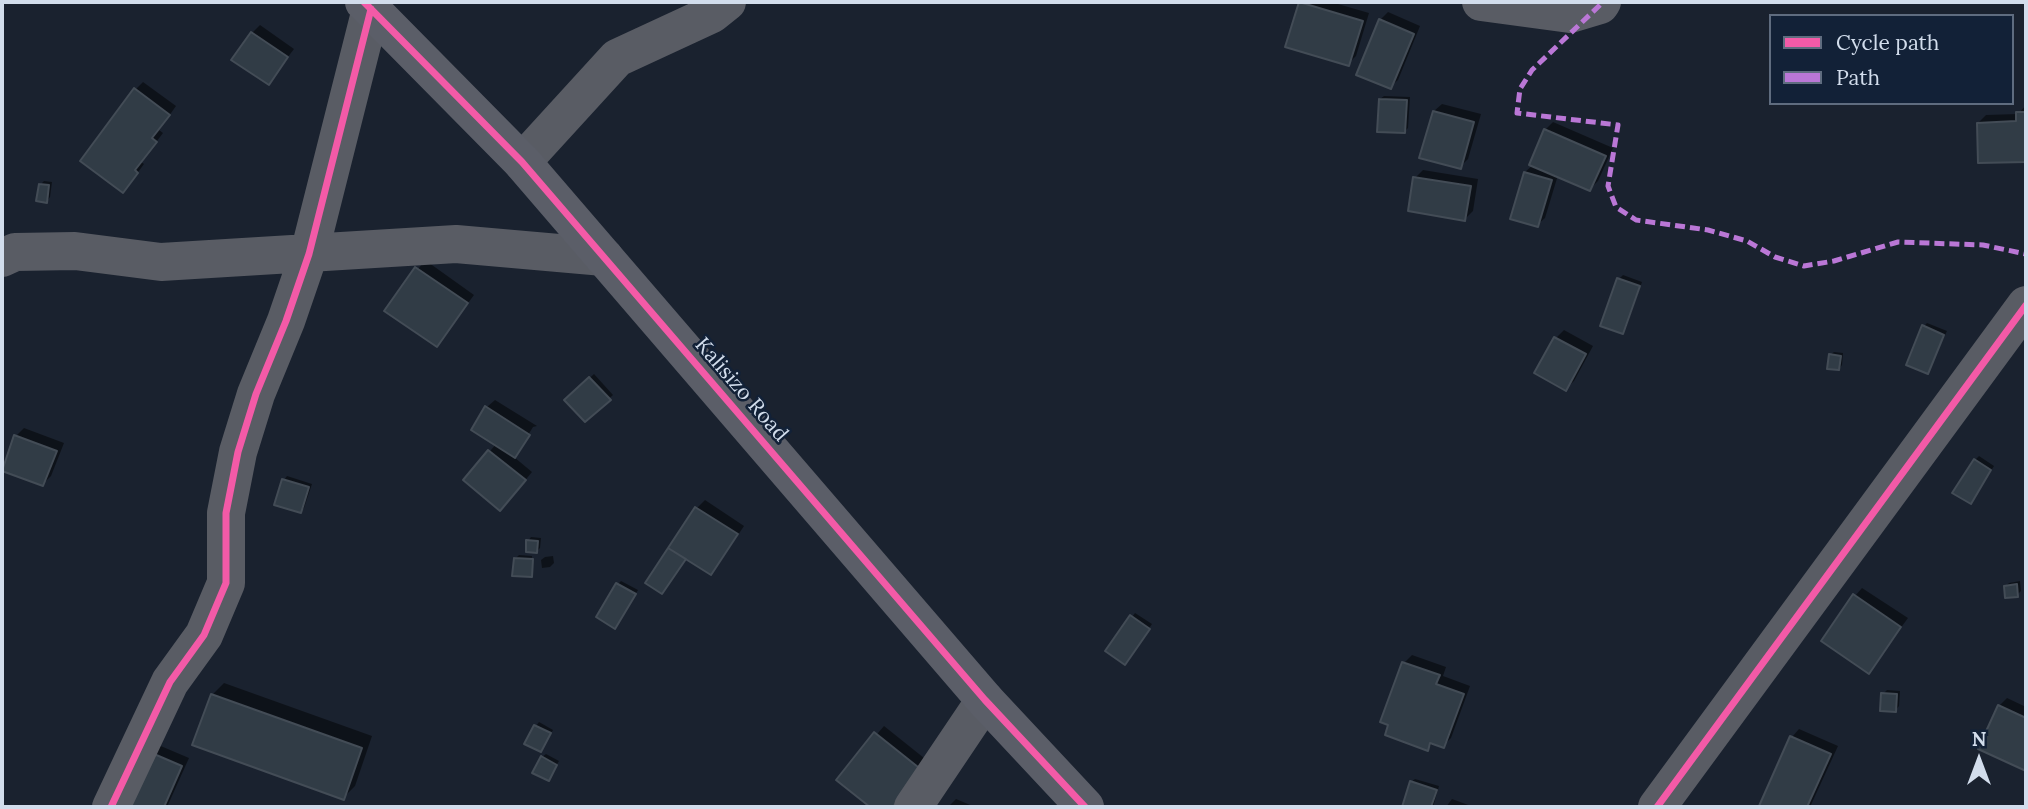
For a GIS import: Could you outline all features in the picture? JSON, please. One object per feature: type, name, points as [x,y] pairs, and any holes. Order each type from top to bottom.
[{"type":"street","points":[[1481,2],[1570,14],[1600,5],[1602,2]]},
{"type":"street","points":[[111,807],[170,682],[204,635],[226,583],[226,513],[238,452],[256,394],[286,321],[309,254],[368,5]]},
{"type":"street","name":"Kalisizo Road","points":[[368,5],[522,162],[985,700],[1085,807]]},
{"type":"street","points":[[522,162],[617,58],[716,6]]},
{"type":"street","points":[[2,258],[15,253],[75,251],[161,262],[456,244],[604,257]]},
{"type":"street","points":[[1657,807],[2026,304]]},
{"type":"street","points":[[913,807],[985,700]]},
{"type":"building","points":[[1299,2],[1363,21],[1349,66],[1285,47]]},
{"type":"building","points":[[1379,19],[1414,34],[1391,89],[1356,75]]},
{"type":"building","points":[[251,32],[288,57],[269,85],[231,60]]},
{"type":"building","points":[[134,88],[170,115],[152,138],[157,142],[135,170],[138,173],[123,193],[80,161]]},
{"type":"building","points":[[1379,99],[1407,100],[1405,133],[1377,132]]},
{"type":"building","points":[[1433,111],[1474,122],[1461,169],[1419,158]]},
{"type":"building","points":[[2016,112],[2026,112],[2026,162],[1978,163],[1977,123],[2016,121]]},
{"type":"building","points":[[1544,129],[1606,156],[1590,191],[1529,165]]},
{"type":"building","points":[[1524,172],[1552,180],[1538,227],[1510,219]]},
{"type":"building","points":[[1413,177],[1471,186],[1465,221],[1408,211]]},
{"type":"building","points":[[39,184],[49,185],[47,203],[36,201]]},
{"type":"building","points":[[415,267],[468,303],[437,347],[384,311]]},
{"type":"building","points":[[1617,278],[1640,286],[1623,334],[1600,326]]},
{"type":"building","points":[[1922,325],[1944,335],[1928,374],[1906,365]]},
{"type":"building","points":[[1554,337],[1586,354],[1566,391],[1534,373]]},
{"type":"building","points":[[1829,354],[1841,356],[1839,370],[1827,369]]},
{"type":"building","points":[[589,377],[611,400],[585,422],[564,400]]},
{"type":"building","points":[[485,406],[530,435],[515,458],[471,430]]},
{"type":"building","points":[[14,435],[57,451],[43,486],[2,471]]},
{"type":"building","points":[[488,450],[526,480],[500,511],[463,480]]},
{"type":"building","points":[[1974,459],[1991,470],[1971,504],[1952,493]]},
{"type":"building","points":[[282,479],[309,487],[301,513],[274,505]]},
{"type":"building","points":[[695,507],[738,534],[711,575],[668,548]]},
{"type":"building","points":[[526,540],[538,541],[537,553],[526,552]]},
{"type":"building","points":[[668,548],[686,559],[662,594],[645,583]]},
{"type":"building","points":[[514,558],[533,559],[532,577],[512,576]]},
{"type":"building","points":[[616,583],[636,594],[615,629],[596,617]]},
{"type":"building","points":[[2017,584],[2018,597],[2005,598],[2004,586]]},
{"type":"building","points":[[1853,594],[1901,627],[1869,674],[1821,641]]},
{"type":"building","points":[[1130,615],[1150,629],[1125,665],[1105,651]]},
{"type":"building","points":[[1402,662],[1440,675],[1436,684],[1464,694],[1444,748],[1430,743],[1428,751],[1385,735],[1388,725],[1380,722]]},
{"type":"building","points":[[1881,693],[1897,694],[1896,712],[1880,711]]},
{"type":"building","points":[[211,694],[362,748],[344,800],[192,745]]},
{"type":"building","points":[[1998,705],[2026,718],[2026,771],[1978,749]]},
{"type":"building","points":[[534,725],[551,733],[541,752],[524,744]]},
{"type":"building","points":[[874,732],[923,771],[893,807],[870,807],[836,780]]},
{"type":"building","points":[[1790,736],[1831,754],[1807,807],[1759,806]]},
{"type":"building","points":[[147,751],[182,766],[164,807],[122,807]]},
{"type":"building","points":[[541,756],[557,765],[549,781],[532,773]]},
{"type":"building","points":[[1410,781],[1437,790],[1431,807],[1402,807]]},
{"type":"marked path","points":[[1600,5],[1532,70],[1520,89],[1517,113],[1618,125],[1608,186],[1616,207],[1636,220],[1708,230],[1747,241],[1775,257],[1804,266],[1834,261],[1898,242],[1983,245],[2026,254]]},
{"type":"cycle path","points":[[364,2],[522,162],[985,700],[1085,807]]},
{"type":"cycle path","points":[[111,807],[170,682],[204,635],[226,583],[226,513],[238,452],[256,394],[286,321],[309,254],[371,9]]},
{"type":"cycle path","points":[[1657,807],[2026,305]]}]
